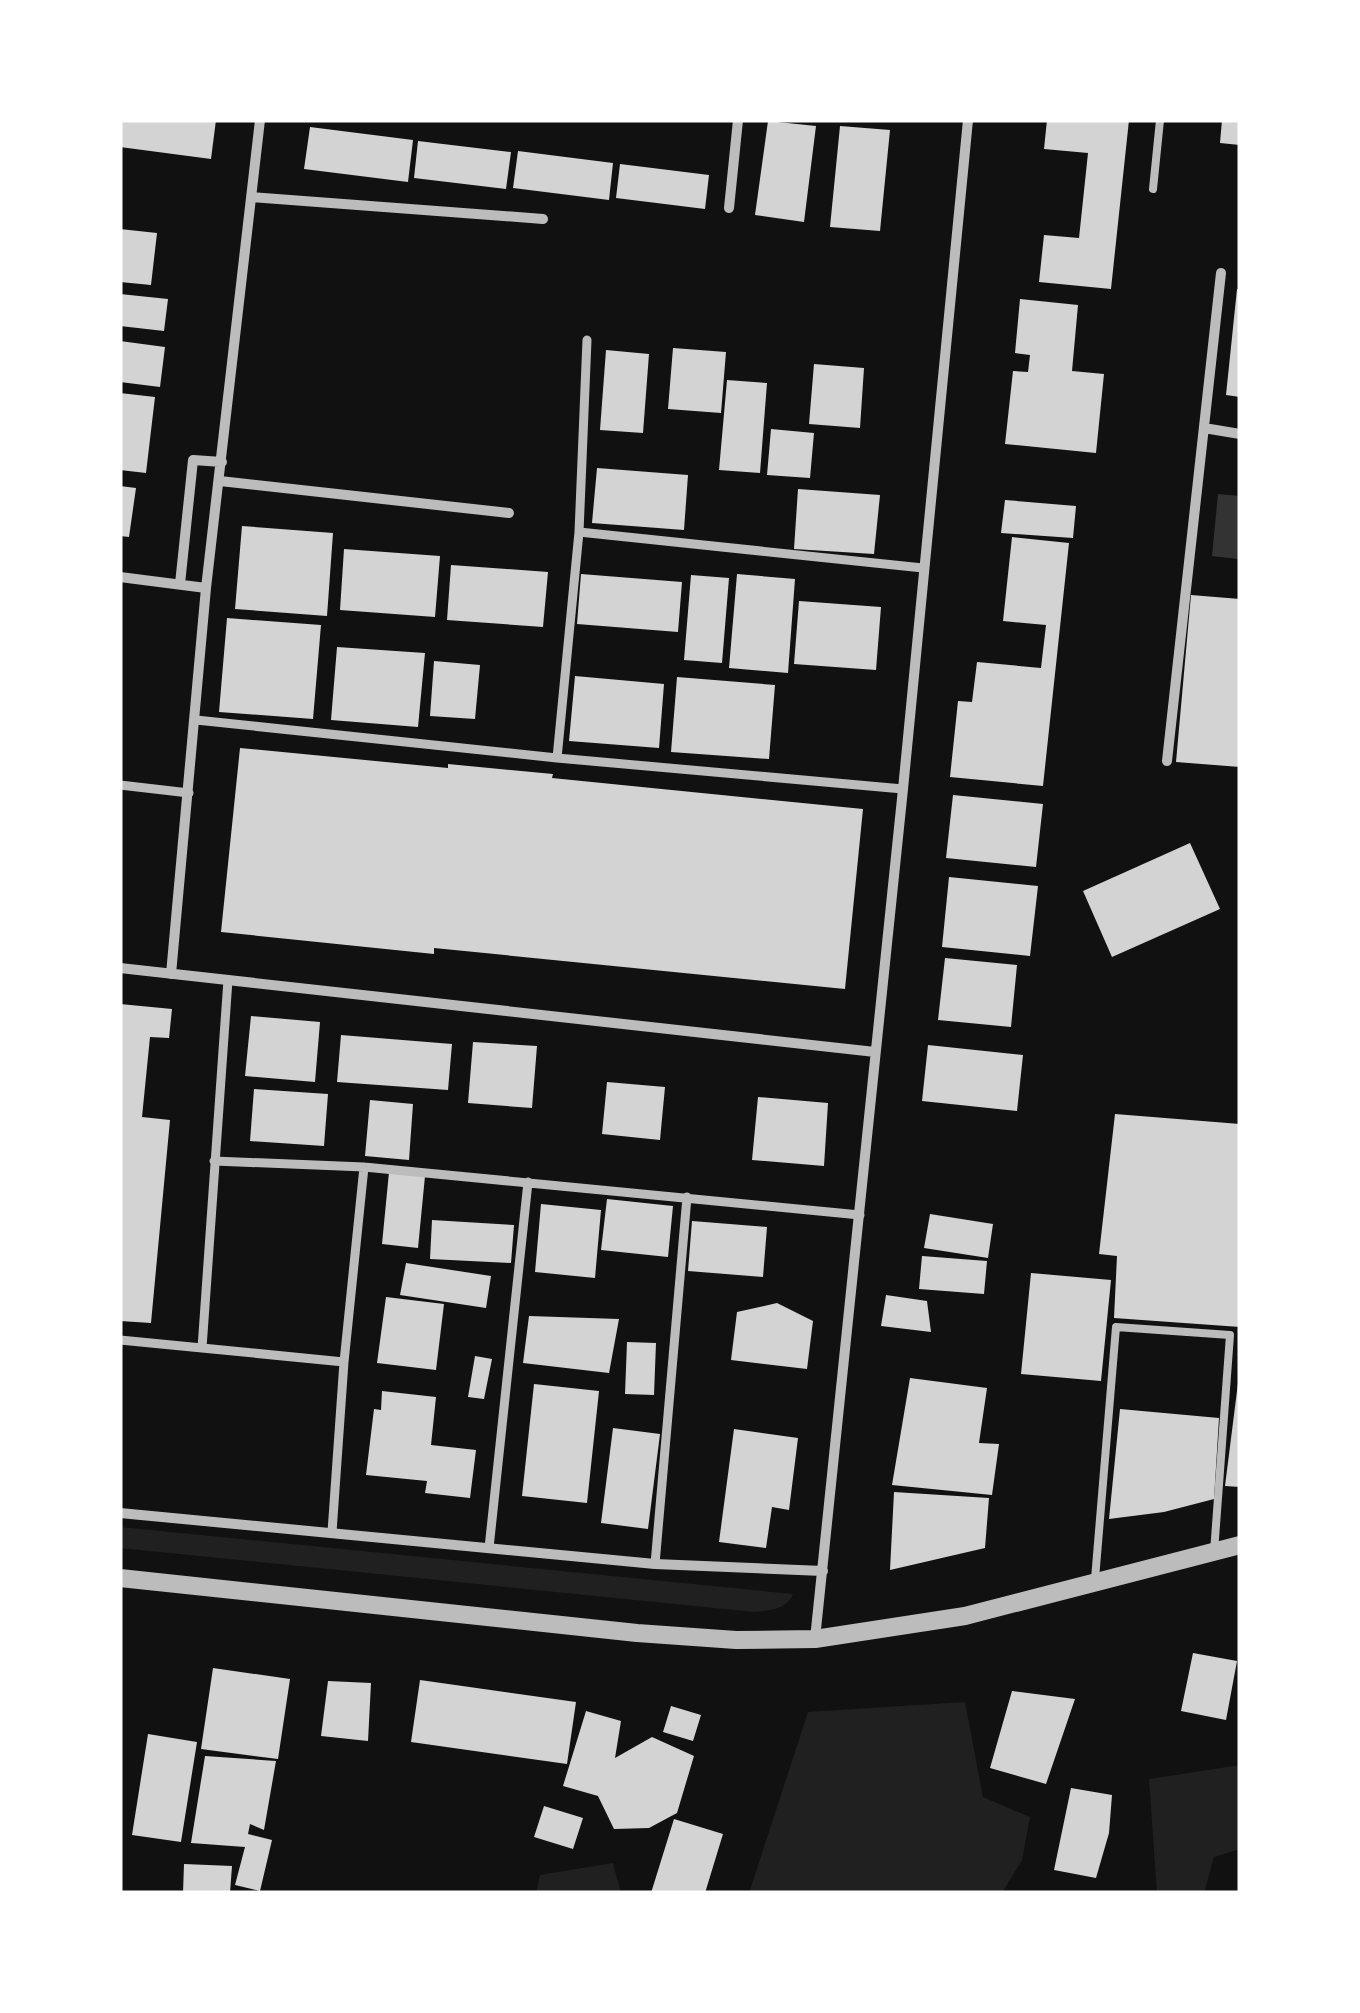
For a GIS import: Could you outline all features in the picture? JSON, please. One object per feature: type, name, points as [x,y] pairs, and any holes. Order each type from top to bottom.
[{"type":"street","points":[[171,974],[206,588],[260,120]]},
{"type":"street","points":[[729,208],[738,120]]},
{"type":"street","points":[[815,1639],[968,120]]},
{"type":"street","points":[[252,197],[543,219]]},
{"type":"street","points":[[1167,762],[1221,272]]},
{"type":"street","points":[[558,758],[579,532],[586,340]]},
{"type":"street","points":[[1204,428],[1240,434]]},
{"type":"street","points":[[180,584],[194,460],[222,462]]},
{"type":"street","points":[[220,481],[509,513]]},
{"type":"street","points":[[579,532],[923,568]]},
{"type":"street","points":[[120,578],[206,588]]},
{"type":"street","points":[[196,720],[558,758],[903,788]]},
{"type":"street","points":[[120,785],[190,793]]},
{"type":"street","points":[[120,968],[875,1052]]},
{"type":"street","points":[[202,1348],[228,980]]},
{"type":"street","points":[[214,1160],[364,1167],[860,1215]]},
{"type":"street","points":[[332,1532],[364,1167]]},
{"type":"street","points":[[489,1548],[528,1182]]},
{"type":"street","points":[[655,1564],[687,1197]]},
{"type":"street","points":[[120,1340],[344,1362]]},
{"type":"street","points":[[120,1513],[655,1564],[823,1571]]},
{"type":"street","points":[[120,1578],[637,1633],[736,1640],[815,1639],[934,1623],[1240,1545]]},
{"type":"lane","points":[[1153,189],[1160,120]]},
{"type":"lane","points":[[1095,1584],[1116,1327],[1230,1335],[1214,1552]]},
{"type":"shaded area","points":[[1218,494],[1240,496],[1238,559],[1212,556]]},
{"type":"shaded area","points":[[120,1527],[793,1594],[782,1606],[754,1612],[120,1548]]},
{"type":"shaded area","points":[[965,1702],[983,1797],[1030,1817],[1022,1860],[1002,1893],[749,1893],[808,1712]]},
{"type":"shaded area","points":[[1240,1765],[1240,1849],[1214,1857],[1204,1893],[1157,1893],[1149,1779]]},
{"type":"shaded area","points":[[613,1863],[621,1893],[536,1893],[540,1875]]},
{"type":"building","points":[[120,120],[216,120],[211,159],[120,147]]},
{"type":"building","points":[[1047,120],[1129,120],[1111,289],[1039,282],[1044,235],[1079,238],[1088,153],[1044,149]]},
{"type":"building","points":[[1222,120],[1240,120],[1240,145],[1220,143]]},
{"type":"building","points":[[768,121],[816,126],[804,222],[755,215]]},
{"type":"building","points":[[840,126],[890,130],[880,231],[830,227]]},
{"type":"building","points":[[310,127],[413,140],[408,182],[304,169]]},
{"type":"building","points":[[418,141],[511,152],[506,189],[414,178]]},
{"type":"building","points":[[518,151],[613,163],[609,200],[513,188]]},
{"type":"building","points":[[620,164],[709,175],[705,209],[616,198]]},
{"type":"building","points":[[120,229],[157,233],[151,285],[120,282]]},
{"type":"building","points":[[1240,289],[1240,397],[1226,395]]},
{"type":"building","points":[[120,294],[168,299],[164,331],[120,326]]},
{"type":"building","points":[[1020,299],[1078,305],[1072,371],[1104,374],[1096,453],[1005,444],[1013,371],[1028,372],[1030,355],[1015,353]]},
{"type":"building","points":[[120,341],[165,347],[160,387],[120,382]]},
{"type":"building","points":[[673,348],[726,352],[721,413],[668,409]]},
{"type":"building","points":[[606,350],[649,354],[643,433],[600,430]]},
{"type":"building","points":[[814,364],[864,368],[860,428],[809,424]]},
{"type":"building","points":[[727,380],[767,383],[760,473],[719,470]]},
{"type":"building","points":[[120,393],[155,397],[146,473],[120,470]]},
{"type":"building","points":[[771,429],[814,433],[810,478],[767,475]]},
{"type":"building","points":[[597,468],[688,475],[684,530],[592,523]]},
{"type":"building","points":[[120,486],[136,488],[129,537],[120,536]]},
{"type":"building","points":[[798,489],[880,495],[874,554],[794,549]]},
{"type":"building","points":[[1005,500],[1076,506],[1073,538],[1001,533]]},
{"type":"building","points":[[242,526],[333,533],[327,616],[235,609]]},
{"type":"building","points":[[1012,537],[1069,543],[1043,786],[950,777],[958,701],[972,702],[977,662],[1041,668],[1046,625],[1003,621]]},
{"type":"building","points":[[344,549],[440,556],[435,617],[340,610]]},
{"type":"building","points":[[451,565],[548,572],[543,627],[447,620]]},
{"type":"building","points":[[581,574],[682,582],[678,632],[577,624]]},
{"type":"building","points":[[737,574],[795,579],[788,673],[729,668]]},
{"type":"building","points":[[691,575],[729,578],[722,663],[684,660]]},
{"type":"building","points":[[1191,595],[1240,599],[1240,767],[1176,762]]},
{"type":"building","points":[[799,601],[881,607],[876,670],[794,664]]},
{"type":"building","points":[[227,618],[321,625],[313,719],[219,712]]},
{"type":"building","points":[[337,647],[425,653],[418,727],[331,720]]},
{"type":"building","points":[[434,661],[480,665],[475,719],[430,716]]},
{"type":"building","points":[[575,676],[664,684],[659,748],[569,741]]},
{"type":"building","points":[[677,677],[775,685],[769,759],[671,752]]},
{"type":"building","points":[[240,748],[553,774],[552,778],[863,809],[845,989],[434,948],[434,954],[221,932]]},
{"type":"building","points":[[953,795],[1043,804],[1036,867],[946,858]]},
{"type":"building","points":[[1190,843],[1220,909],[1112,957],[1083,891]]},
{"type":"building","points":[[949,877],[1038,886],[1030,956],[942,947]]},
{"type":"building","points":[[945,958],[1017,965],[1011,1027],[938,1020]]},
{"type":"building","points":[[120,1004],[172,1009],[169,1038],[150,1037],[142,1117],[170,1120],[151,1323],[120,1321]]},
{"type":"building","points":[[251,1016],[320,1022],[315,1082],[245,1076]]},
{"type":"building","points":[[341,1035],[452,1044],[448,1090],[337,1082]]},
{"type":"building","points":[[473,1042],[537,1046],[532,1108],[468,1103]]},
{"type":"building","points":[[928,1045],[1023,1055],[1017,1111],[922,1101]]},
{"type":"building","points":[[607,1082],[665,1087],[660,1140],[602,1134]]},
{"type":"building","points":[[254,1089],[328,1094],[324,1146],[250,1141]]},
{"type":"building","points":[[758,1097],[828,1103],[824,1166],[752,1160]]},
{"type":"building","points":[[370,1100],[413,1104],[409,1160],[365,1156]]},
{"type":"building","points":[[1115,1114],[1240,1124],[1240,1327],[1114,1318],[1117,1256],[1099,1254]]},
{"type":"building","points":[[389,1172],[425,1176],[418,1248],[382,1244]]},
{"type":"building","points":[[607,1199],[673,1206],[668,1257],[601,1250]]},
{"type":"building","points":[[541,1204],[601,1210],[595,1278],[535,1272]]},
{"type":"building","points":[[930,1214],[993,1224],[988,1258],[924,1248]]},
{"type":"building","points":[[432,1220],[514,1225],[511,1263],[430,1259]]},
{"type":"building","points":[[692,1221],[767,1227],[763,1277],[688,1271]]},
{"type":"building","points":[[922,1256],[987,1261],[984,1294],[919,1289]]},
{"type":"building","points":[[406,1263],[491,1276],[486,1308],[400,1295]]},
{"type":"building","points":[[1031,1273],[1111,1280],[1101,1381],[1021,1374]]},
{"type":"building","points":[[886,1295],[927,1301],[931,1332],[881,1326]]},
{"type":"building","points":[[386,1297],[444,1304],[436,1370],[377,1363]]},
{"type":"building","points":[[777,1303],[813,1321],[807,1369],[731,1360],[737,1312]]},
{"type":"building","points":[[529,1316],[619,1319],[609,1373],[523,1363]]},
{"type":"building","points":[[627,1342],[656,1343],[654,1395],[625,1394]]},
{"type":"building","points":[[475,1356],[492,1359],[484,1399],[468,1397]]},
{"type":"building","points":[[910,1378],[987,1388],[979,1443],[999,1444],[992,1495],[892,1485]]},
{"type":"building","points":[[1238,1383],[1240,1487],[1225,1486]]},
{"type":"building","points":[[534,1384],[599,1391],[587,1503],[522,1496]]},
{"type":"building","points":[[382,1391],[436,1397],[431,1445],[476,1450],[470,1498],[425,1493],[427,1481],[366,1475],[374,1409],[381,1410]]},
{"type":"building","points":[[1120,1409],[1219,1418],[1214,1499],[1164,1512],[1109,1519]]},
{"type":"building","points":[[613,1428],[660,1434],[648,1529],[601,1523]]},
{"type":"building","points":[[734,1429],[798,1438],[789,1510],[772,1507],[766,1548],[719,1542]]},
{"type":"building","points":[[894,1492],[989,1498],[985,1548],[890,1570]]},
{"type":"building","points":[[1193,1653],[1237,1661],[1226,1720],[1181,1711]]},
{"type":"building","points":[[213,1668],[290,1679],[278,1759],[201,1749]]},
{"type":"building","points":[[420,1680],[576,1702],[567,1764],[411,1742]]},
{"type":"building","points":[[328,1681],[371,1683],[368,1741],[321,1736]]},
{"type":"building","points":[[1012,1691],[1075,1699],[1046,1784],[990,1768]]},
{"type":"building","points":[[671,1706],[701,1715],[693,1741],[663,1732]]},
{"type":"building","points":[[586,1711],[621,1721],[615,1758],[652,1737],[694,1756],[677,1813],[649,1828],[614,1829],[598,1796],[563,1786]]},
{"type":"building","points":[[148,1734],[197,1742],[181,1842],[132,1835]]},
{"type":"building","points":[[205,1756],[276,1761],[264,1830],[250,1824],[248,1834],[272,1840],[260,1891],[235,1885],[245,1847],[191,1843]]},
{"type":"building","points":[[1071,1788],[1112,1795],[1109,1833],[1096,1878],[1054,1870]]},
{"type":"building","points":[[544,1806],[583,1818],[573,1849],[534,1837]]},
{"type":"building","points":[[674,1819],[723,1834],[705,1893],[651,1893]]},
{"type":"building","points":[[184,1864],[232,1866],[230,1893],[183,1893]]}]
